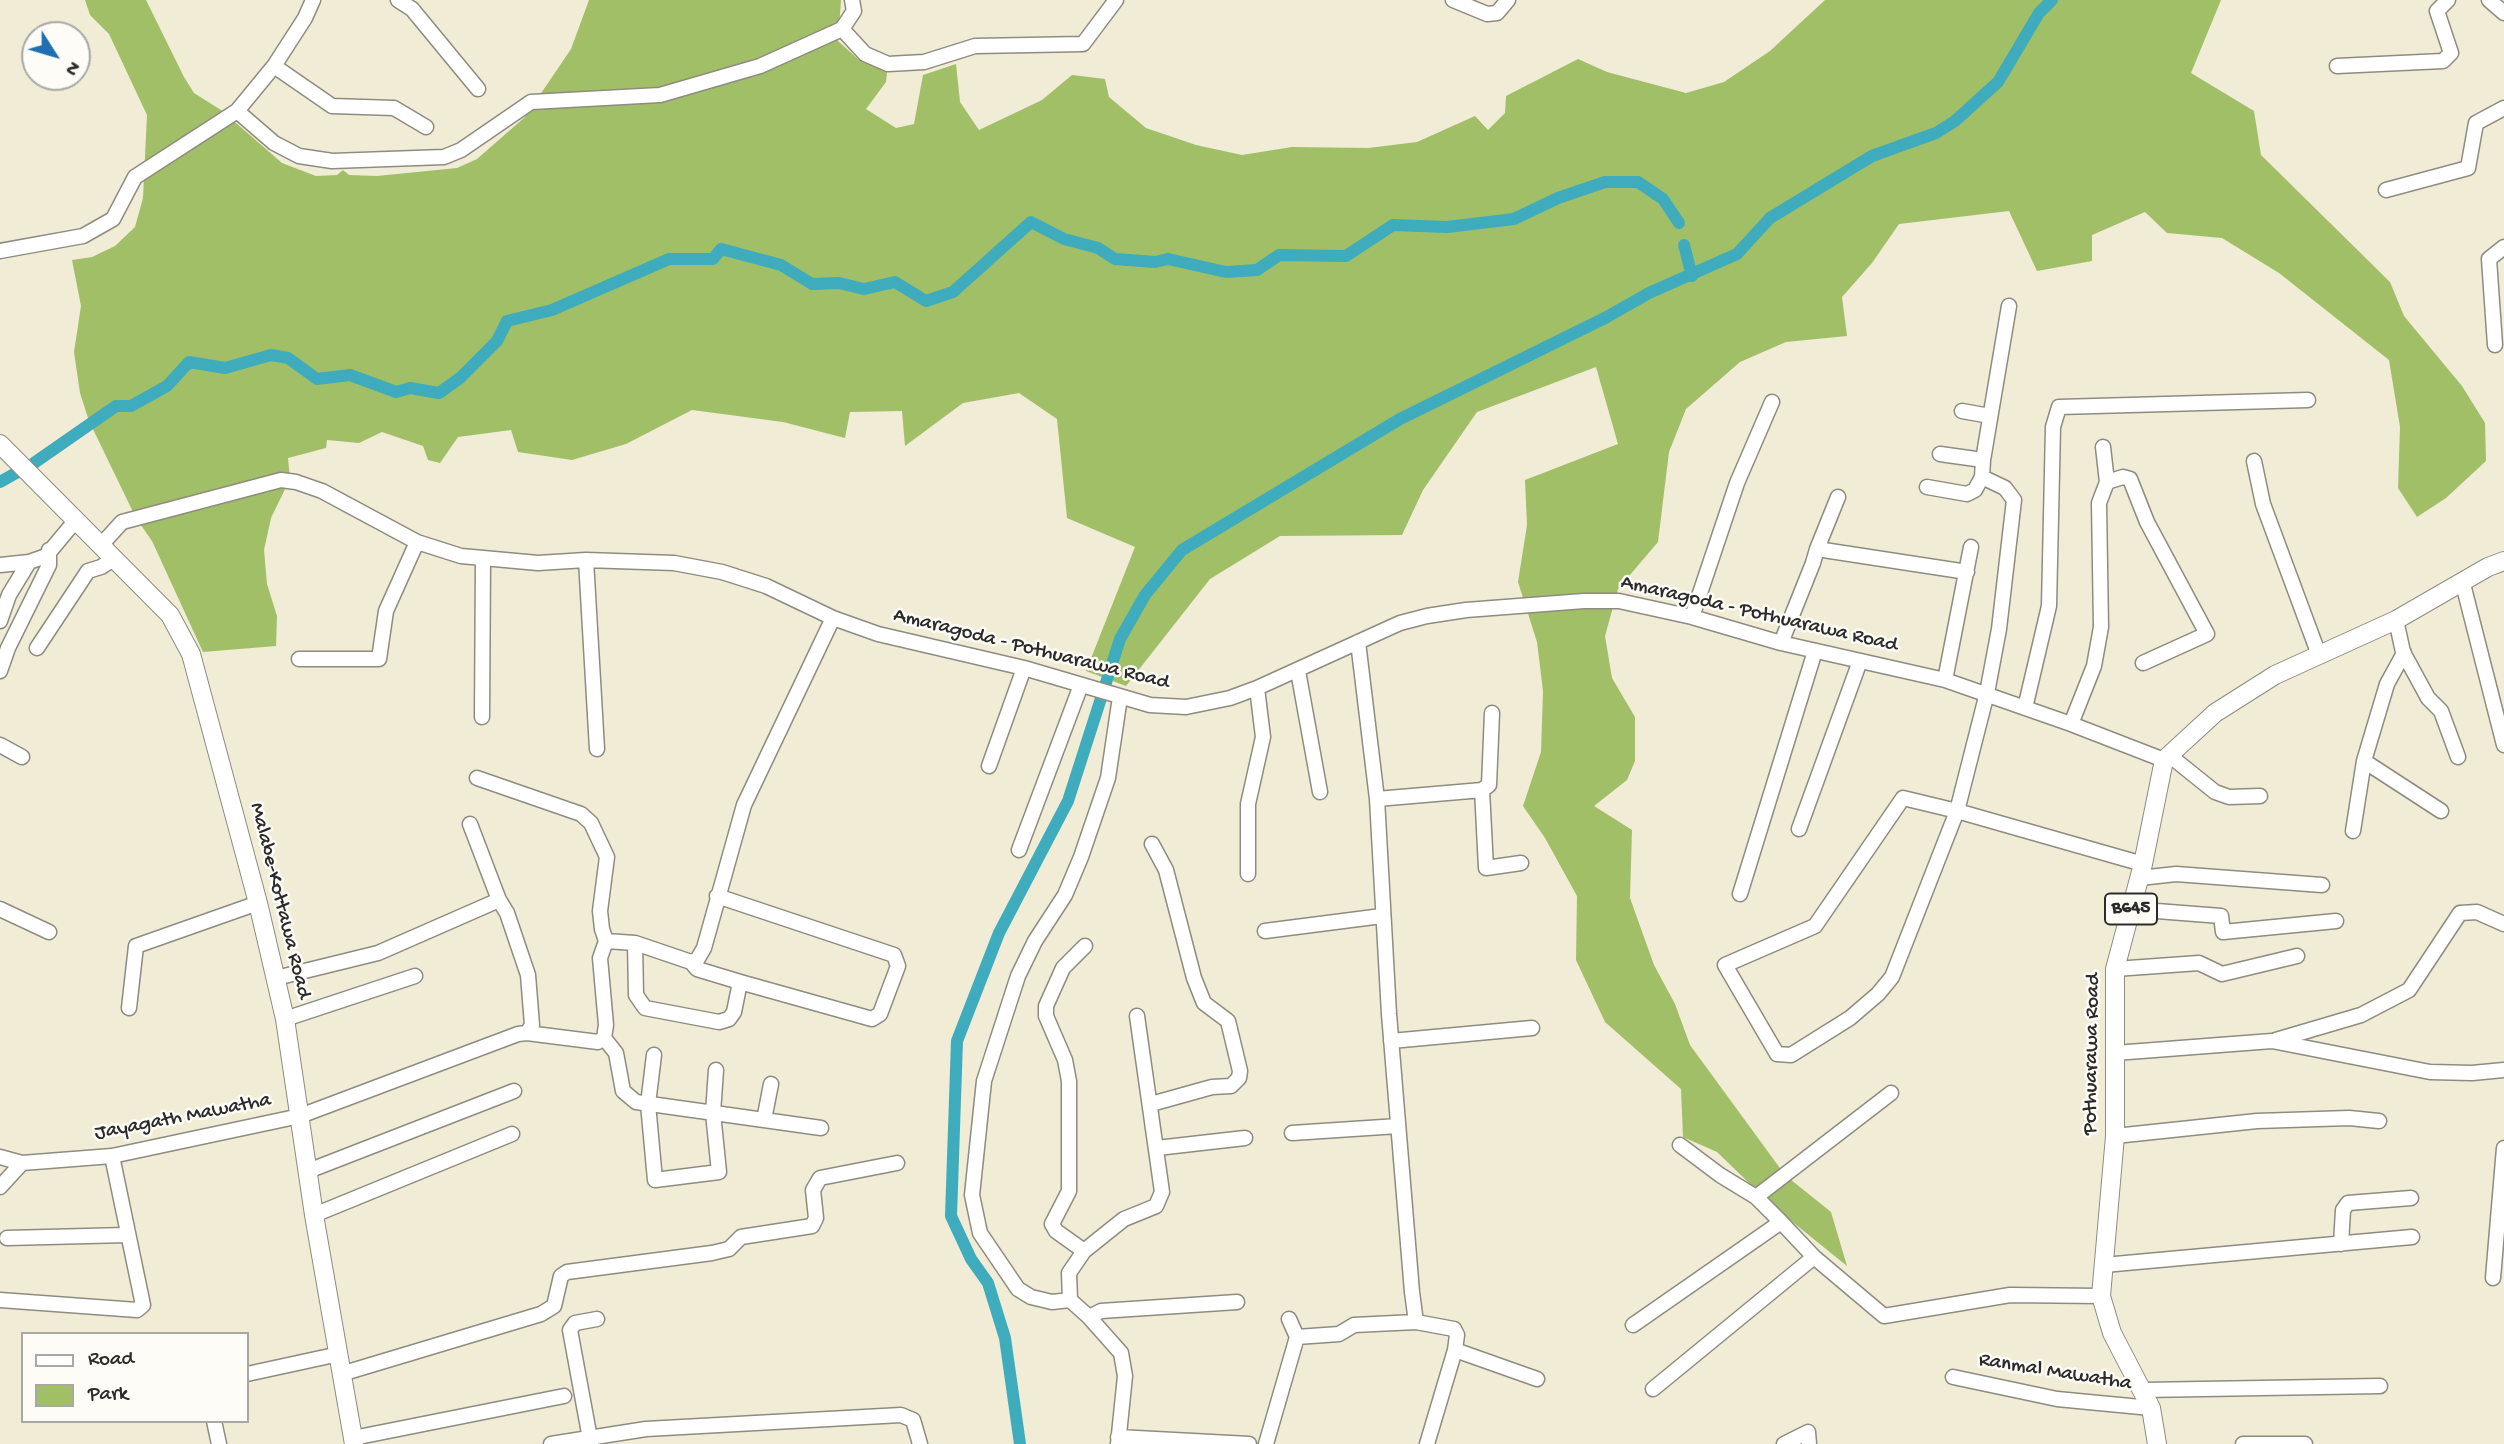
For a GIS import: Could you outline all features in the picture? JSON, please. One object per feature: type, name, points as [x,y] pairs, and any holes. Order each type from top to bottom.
[{"type":"main road","name":"Malabe-Kottawa Road","points":[[0,444],[170,615],[191,654],[258,903],[285,1019],[314,1215],[353,1441]]},
{"type":"main road","points":[[2166,758],[2215,713],[2275,676],[2396,620],[2463,584],[2488,567],[2504,561]]},
{"type":"main road","name":"Pothuarawa Road","points":[[2157,1444],[2151,1408],[2112,1333],[2101,1296],[2115,1136],[2115,969],[2142,871],[2166,758]]},
{"type":"street","points":[[0,251],[83,236],[113,219],[135,177],[237,111],[274,66],[305,18],[313,0]]},
{"type":"street","points":[[398,0],[412,9],[478,89]]},
{"type":"street","points":[[237,111],[274,143],[299,156],[332,161],[444,157],[461,150],[531,102],[660,95],[760,66],[842,29],[854,11],[852,0]]},
{"type":"street","points":[[842,29],[865,54],[888,64],[924,62],[975,46],[1083,44],[1115,0]]},
{"type":"street","points":[[1453,0],[1487,15],[1497,13],[1508,0]]},
{"type":"street","points":[[2337,66],[2443,61],[2451,53],[2437,11],[2448,0]]},
{"type":"street","points":[[2489,0],[2504,13]]},
{"type":"street","points":[[274,66],[332,106],[394,108],[426,127]]},
{"type":"street","points":[[2386,190],[2468,168],[2476,123],[2504,108]]},
{"type":"street","points":[[2495,345],[2488,259],[2504,247]]},
{"type":"street","points":[[1927,487],[1967,494],[1975,490],[1982,477],[2008,306]]},
{"type":"street","points":[[2025,708],[2049,606],[2053,427],[2059,407],[2308,400]]},
{"type":"street","points":[[1692,617],[1737,483],[1772,402]]},
{"type":"street","points":[[1962,411],[1990,416]]},
{"type":"street","points":[[2071,724],[2094,666],[2101,627],[2099,503],[2107,482],[2103,447]]},
{"type":"street","points":[[1940,453],[1983,460]]},
{"type":"street","points":[[2253,461],[2263,505],[2319,655]]},
{"type":"street","points":[[1982,477],[2005,488],[2014,500],[1999,629],[1987,693],[1957,811],[1892,977],[1878,995],[1850,1018],[1791,1055],[1777,1054],[1725,965],[1815,926],[1903,798],[1957,811],[2142,871],[2322,885]]},
{"type":"street","points":[[2107,482],[2123,477],[2130,479],[2147,522],[2207,634],[2143,663]]},
{"type":"street","name":"Amaragoda - Pothuarawa Road","points":[[102,544],[122,522],[281,480],[296,481],[322,491],[417,542],[461,556],[538,563],[586,560],[674,563],[722,572],[766,586],[833,618],[878,634],[1024,667],[1150,705],[1186,706],[1230,698],[1298,671],[1400,623],[1427,616],[1466,610],[1619,601],[1692,617],[1815,651],[1945,680],[2166,758],[2215,792],[2229,797],[2260,796]]},
{"type":"street","points":[[1782,643],[1814,563],[1816,549],[1839,498]]},
{"type":"street","points":[[0,565],[29,562],[46,556],[76,520]]},
{"type":"street","points":[[299,659],[379,659],[386,611],[417,542]]},
{"type":"street","points":[[1945,680],[1972,547]]},
{"type":"street","points":[[1816,549],[1967,572]]},
{"type":"street","points":[[0,671],[8,648],[49,565],[49,550]]},
{"type":"street","points":[[37,648],[88,571],[115,558]]},
{"type":"street","points":[[482,717],[483,559]]},
{"type":"street","points":[[586,560],[597,749]]},
{"type":"street","points":[[0,621],[9,596],[29,562]]},
{"type":"street","points":[[2463,584],[2504,745]]},
{"type":"street","points":[[691,962],[697,960],[704,948],[744,805],[833,618]]},
{"type":"street","points":[[2396,620],[2404,653],[2428,698],[2441,711],[2458,757]]},
{"type":"street","points":[[1357,642],[1377,799],[1391,1041],[1416,1322]]},
{"type":"street","points":[[1740,894],[1815,651]]},
{"type":"street","points":[[2353,831],[2364,761],[2387,684],[2404,653]]},
{"type":"street","points":[[1798,829],[1860,661]]},
{"type":"street","points":[[989,766],[1024,667]]},
{"type":"street","points":[[1298,671],[1320,792]]},
{"type":"street","points":[[1019,850],[1088,687]]},
{"type":"street","points":[[1248,874],[1248,804],[1263,737],[1257,688]]},
{"type":"street","points":[[1070,1300],[1042,1300],[1018,1289],[980,1233],[972,1195],[984,1082],[1018,976],[1035,942],[1065,895],[1108,778],[1115,696]]},
{"type":"street","points":[[1377,799],[1482,790],[1489,785],[1492,713]]},
{"type":"street","points":[[0,745],[22,757]]},
{"type":"street","points":[[2364,761],[2441,811]]},
{"type":"street","points":[[477,778],[581,814],[591,823],[607,857],[600,911],[606,941],[600,958],[606,1025],[604,1038],[616,1053],[623,1091],[636,1102],[821,1128]]},
{"type":"street","points":[[1482,790],[1486,868],[1521,863]]},
{"type":"street","points":[[470,824],[499,900],[507,913],[528,975],[532,1025],[527,1033],[597,1042],[604,1038]]},
{"type":"street","points":[[1151,1104],[1212,1087],[1231,1086],[1239,1078],[1240,1071],[1228,1021],[1204,1003],[1194,978],[1167,870],[1152,844]]},
{"type":"street","points":[[606,941],[635,943],[740,982],[872,1019],[880,1014],[898,966],[894,956],[886,951],[717,896]]},
{"type":"street","points":[[276,978],[378,953],[499,900]]},
{"type":"street","points":[[129,1008],[136,946],[258,903]]},
{"type":"street","points":[[0,909],[49,932]]},
{"type":"street","points":[[2131,909],[2221,916],[2223,932],[2336,920]]},
{"type":"street","points":[[2115,1053],[2272,1041],[2361,1015],[2409,990],[2460,913],[2477,912],[2504,924]]},
{"type":"street","points":[[1265,931],[1382,916]]},
{"type":"street","points":[[635,943],[636,995],[645,1008],[719,1022],[729,1019],[734,1012],[740,982]]},
{"type":"street","points":[[1084,1251],[1056,1231],[1052,1224],[1069,1191],[1069,1081],[1065,1060],[1046,1016],[1046,1006],[1063,968],[1085,946]]},
{"type":"street","points":[[2115,969],[2199,963],[2222,974],[2297,956]]},
{"type":"street","points":[[285,1019],[415,976]]},
{"type":"street","points":[[1138,1016],[1161,1192],[1156,1206],[1124,1219],[1084,1251],[1069,1273],[1070,1300],[1121,1353],[1125,1376],[1118,1441],[1249,1444]]},
{"type":"street","points":[[1391,1041],[1532,1028]]},
{"type":"street","name":"Jayagath Mawatha","points":[[0,1157],[22,1163],[112,1156],[300,1116],[518,1034],[527,1033]]},
{"type":"street","points":[[2272,1041],[2430,1072],[2472,1073],[2504,1070]]},
{"type":"street","points":[[654,1055],[648,1104],[655,1180],[719,1171],[713,1113],[716,1070]]},
{"type":"street","points":[[764,1120],[771,1084]]},
{"type":"street","points":[[307,1171],[514,1091]]},
{"type":"street","points":[[1756,1197],[1891,1093]]},
{"type":"street","points":[[2115,1136],[2257,1121],[2348,1118],[2379,1121]]},
{"type":"street","points":[[1292,1133],[1398,1126]]},
{"type":"street","points":[[314,1215],[512,1134]]},
{"type":"street","points":[[1157,1148],[1245,1138]]},
{"type":"street","points":[[1680,1145],[1720,1175],[1756,1197],[1814,1257],[1884,1316],[2010,1295],[2101,1296]]},
{"type":"street","points":[[2493,1278],[2504,1148]]},
{"type":"street","points":[[0,1300],[137,1310],[143,1305],[112,1156]]},
{"type":"street","points":[[0,1187],[22,1163]]},
{"type":"street","points":[[341,1374],[541,1314],[554,1306],[561,1276],[568,1272],[712,1253],[729,1249],[741,1237],[812,1226],[816,1218],[813,1191],[820,1178],[897,1163]]},
{"type":"street","points":[[2341,1244],[2343,1210],[2348,1203],[2411,1198]]},
{"type":"street","points":[[1633,1325],[1781,1222]]},
{"type":"street","points":[[7,1238],[127,1235]]},
{"type":"street","points":[[2104,1265],[2412,1237]]},
{"type":"street","points":[[1653,1389],[1814,1257]]},
{"type":"street","points":[[1089,1317],[1101,1311],[1237,1302]]},
{"type":"street","points":[[591,1440],[570,1330],[575,1323],[597,1319]]},
{"type":"street","points":[[1266,1444],[1297,1337],[1289,1319]]},
{"type":"street","points":[[1297,1337],[1339,1334],[1354,1325],[1416,1322],[1454,1329],[1457,1335],[1455,1350],[1427,1444]]},
{"type":"street","points":[[1455,1350],[1537,1379]]},
{"type":"street","points":[[248,1374],[339,1354]]},
{"type":"street","name":"Ranmal Mawatha","points":[[1953,1377],[2057,1399],[2151,1408]]},
{"type":"street","points":[[2143,1390],[2380,1386]]},
{"type":"street","points":[[353,1441],[564,1396]]},
{"type":"street","points":[[551,1444],[591,1440],[646,1429],[901,1415],[913,1420],[920,1444]]},
{"type":"street","points":[[214,1423],[219,1444]]},
{"type":"street","points":[[1784,1444],[1808,1432],[1809,1444]]},
{"type":"street","points":[[2243,1444],[2305,1444]]},
{"type":"green space","points":[[85,0],[146,0],[194,93],[221,110],[282,163],[316,176],[337,175],[343,170],[349,175],[377,176],[457,168],[477,159],[525,117],[571,49],[589,0],[841,0],[838,41],[859,60],[888,64],[886,82],[866,109],[896,128],[914,124],[923,75],[956,64],[960,102],[979,130],[1042,100],[1072,75],[1105,79],[1109,97],[1146,128],[1196,145],[1242,155],[1292,147],[1368,148],[1417,142],[1475,116],[1488,130],[1505,113],[1506,96],[1578,59],[1607,72],[1686,93],[1724,82],[1770,51],[1825,0],[2221,0],[2191,73],[2254,111],[2261,155],[2390,282],[2404,316],[2462,386],[2485,423],[2486,461],[2446,498],[2417,517],[2398,488],[2400,427],[2389,360],[2279,273],[2222,238],[2167,233],[2145,212],[2092,235],[2092,261],[2037,271],[2009,211],[1899,224],[1872,263],[1842,297],[1847,336],[1786,342],[1740,362],[1686,409],[1669,452],[1658,542],[1618,589],[1605,636],[1612,678],[1635,717],[1635,761],[1627,780],[1594,806],[1632,830],[1630,898],[1654,965],[1675,1004],[1690,1045],[1785,1175],[1831,1212],[1847,1266],[1774,1207],[1717,1152],[1683,1137],[1681,1089],[1605,1022],[1576,960],[1577,896],[1545,838],[1523,806],[1541,752],[1543,691],[1537,642],[1518,582],[1527,525],[1525,480],[1618,444],[1596,367],[1477,412],[1423,490],[1402,535],[1280,536],[1210,579],[1126,686],[1086,671],[1135,547],[1067,518],[1057,419],[1019,393],[963,403],[905,446],[902,411],[850,412],[845,438],[783,422],[692,410],[626,444],[572,460],[518,452],[511,430],[458,437],[440,463],[428,460],[423,446],[382,432],[359,443],[327,440],[326,448],[288,458],[290,479],[271,518],[264,550],[267,584],[277,616],[276,646],[203,652],[152,541],[136,518],[89,421],[80,393],[74,352],[81,306],[72,260],[92,257],[115,246],[135,227],[143,198],[147,115],[109,34],[90,15]]},
{"type":"waterway","points":[[1020,1444],[1005,1338],[988,1283],[971,1259],[951,1216],[957,1041],[999,933],[1068,801],[1120,639],[1145,595],[1182,550],[1400,419],[1605,318],[1649,293],[1737,254],[1770,218],[1872,156],[1936,133],[1955,121],[1998,82],[2039,13],[2052,0]]},
{"type":"waterway","points":[[34,463],[116,406],[131,406],[167,386],[189,362],[225,368],[271,355],[288,358],[317,379],[350,375],[396,392],[410,388],[439,393],[460,378],[497,341],[507,321],[552,310],[669,259],[713,259],[721,249],[781,265],[812,284],[839,283],[864,289],[895,282],[926,301],[953,292],[1031,222],[1064,239],[1098,248],[1115,259],[1155,262],[1168,259],[1226,272],[1257,270],[1279,255],[1346,256],[1393,225],[1447,227],[1514,219],[1558,198],[1605,182],[1638,182],[1663,199],[1679,223]]},
{"type":"waterway","points":[[1684,245],[1692,276]]},
{"type":"waterway","points":[[0,482],[16,473]]}]
